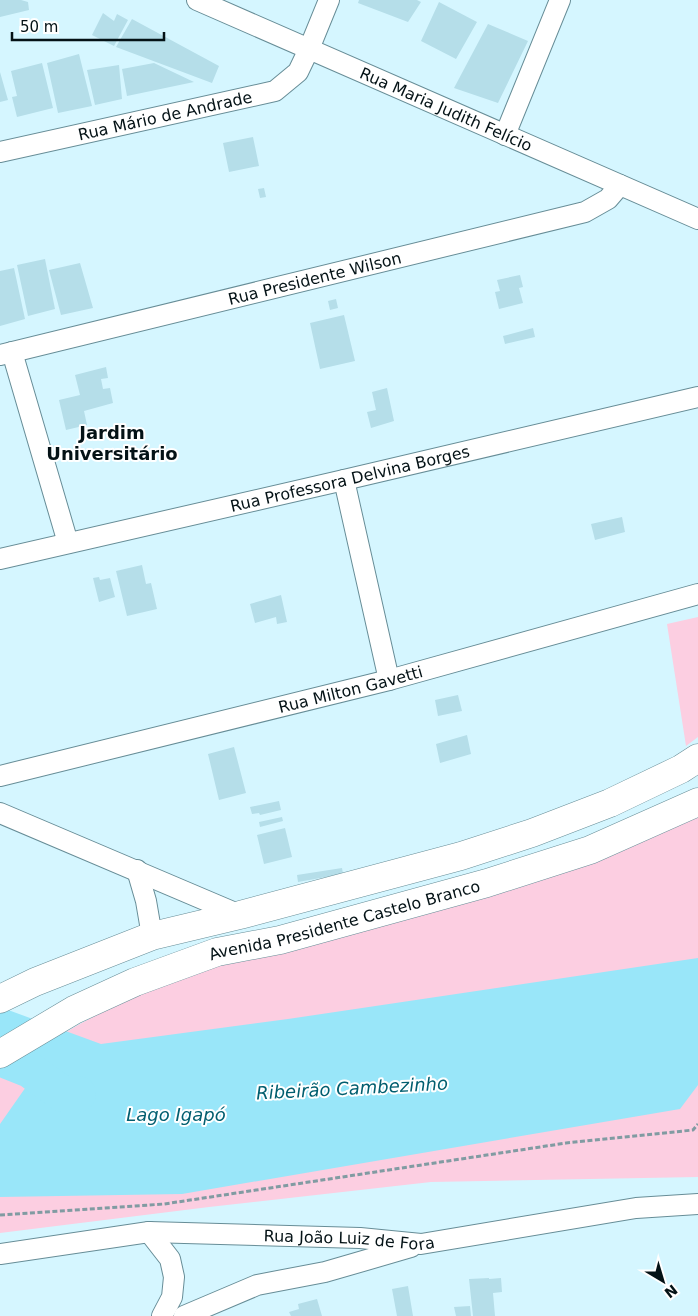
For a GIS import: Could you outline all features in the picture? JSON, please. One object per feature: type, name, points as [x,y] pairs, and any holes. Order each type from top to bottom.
[{"type":"main road","name":"Avenida Presidente Castelo Branco","points":[[0,1000],[36,982],[152,936],[240,915],[461,856],[532,833],[610,803],[681,769],[698,758]]},
{"type":"main road","name":"Avenida Presidente Castelo Branco","points":[[0,1054],[74,1010],[135,982],[217,952],[280,940],[477,886],[590,850],[698,802]]},
{"type":"street","name":"Rua Maria Judith Felício","points":[[196,0],[698,219]]},
{"type":"street","name":"Rua Mário de Andrade","points":[[0,152],[275,91],[298,72],[328,0]]},
{"type":"street","points":[[505,135],[560,0]]},
{"type":"street","name":"Rua Presidente Wilson","points":[[6,353],[586,212],[608,199],[620,185]]},
{"type":"street","points":[[6,353],[68,544]]},
{"type":"street","name":"Rua Professora Delvina Borges","points":[[0,559],[698,397]]},
{"type":"street","points":[[344,480],[389,680]]},
{"type":"street","name":"Rua Milton Gavetti","points":[[0,776],[389,680],[698,594]]},
{"type":"street","points":[[0,813],[240,915]]},
{"type":"street","points":[[137,870],[146,901],[152,936]]},
{"type":"street","name":"Rua João Luiz de Fora","points":[[0,1254],[149,1232],[360,1238],[421,1244],[636,1208],[698,1204]]},
{"type":"street","points":[[149,1232],[170,1259],[174,1276],[172,1297],[162,1316]]},
{"type":"street","points":[[184,1316],[257,1285],[325,1272],[421,1244]]},
{"type":"path","points":[[0,1215],[164,1204],[566,1144],[693,1130],[698,1124]]},
{"type":"shaded area","points":[[698,617],[698,737],[686,746],[667,624]]},
{"type":"shaded area","points":[[698,807],[698,1177],[431,1182],[0,1233],[0,1071],[78,1025],[160,981]]},
{"type":"water","name":"Lago Igapó","points":[[698,958],[698,1085],[680,1109],[182,1194],[0,1197],[0,1124],[42,1064],[0,1051],[0,1007],[101,1044],[288,1019]]},
{"type":"building","points":[[0,0],[28,2],[29,10],[0,17]]},
{"type":"building","points":[[359,0],[417,0],[421,2],[408,22],[358,3]]},
{"type":"building","points":[[439,2],[477,22],[456,59],[421,41]]},
{"type":"building","points":[[103,13],[114,21],[117,14],[128,20],[114,46],[92,35]]},
{"type":"building","points":[[132,19],[219,66],[212,83],[116,47]]},
{"type":"building","points":[[488,24],[528,41],[498,103],[454,88]]},
{"type":"building","points":[[79,54],[92,106],[58,113],[47,63]]},
{"type":"building","points":[[42,63],[53,108],[17,117],[12,97],[17,96],[11,71]]},
{"type":"building","points":[[154,63],[194,82],[127,96],[122,69]]},
{"type":"building","points":[[119,65],[122,99],[95,105],[87,70]]},
{"type":"building","points":[[0,72],[8,100],[0,102]]},
{"type":"building","points":[[253,137],[259,166],[229,172],[223,143]]},
{"type":"building","points":[[264,188],[266,197],[260,198],[258,189]]},
{"type":"building","points":[[45,259],[55,309],[28,316],[17,265]]},
{"type":"building","points":[[80,263],[93,308],[61,315],[49,270]]},
{"type":"building","points":[[14,268],[25,319],[0,326],[0,271]]},
{"type":"building","points":[[520,275],[523,287],[519,288],[523,303],[499,309],[495,292],[500,291],[497,280]]},
{"type":"building","points":[[336,299],[338,308],[330,310],[328,301]]},
{"type":"building","points":[[344,315],[355,361],[320,369],[310,323]]},
{"type":"building","points":[[533,328],[535,337],[505,344],[503,336]]},
{"type":"building","points":[[106,367],[108,378],[101,379],[103,389],[110,388],[113,403],[84,411],[87,425],[66,430],[59,400],[80,395],[75,375]]},
{"type":"building","points":[[387,388],[394,421],[371,428],[367,412],[376,410],[372,392]]},
{"type":"building","points":[[622,517],[625,532],[595,540],[591,524]]},
{"type":"building","points":[[142,565],[146,584],[151,583],[157,609],[127,616],[116,571]]},
{"type":"building","points":[[99,577],[100,580],[110,578],[115,597],[99,602],[93,578]]},
{"type":"building","points":[[281,595],[287,622],[277,624],[276,617],[255,623],[250,604]]},
{"type":"building","points":[[458,695],[462,711],[438,716],[435,700]]},
{"type":"building","points":[[467,735],[471,754],[440,763],[436,744]]},
{"type":"building","points":[[234,747],[246,793],[219,800],[208,754]]},
{"type":"building","points":[[279,801],[281,810],[260,815],[259,813],[252,814],[250,807]]},
{"type":"building","points":[[282,817],[283,821],[260,827],[259,822]]},
{"type":"building","points":[[285,828],[292,857],[264,864],[257,835]]},
{"type":"building","points":[[342,868],[343,874],[298,882],[297,875]]},
{"type":"building","points":[[501,1278],[502,1292],[493,1293],[495,1316],[473,1316],[469,1279]]},
{"type":"building","points":[[408,1286],[413,1316],[397,1316],[392,1289]]},
{"type":"building","points":[[317,1299],[322,1316],[291,1316],[289,1312],[299,1309],[298,1304]]},
{"type":"building","points":[[470,1306],[471,1316],[456,1316],[454,1307]]},
{"type":"waterway","name":"Ribeirão Cambezinho","points":[[0,1058],[30,1070],[63,1094],[78,1094]]},
{"type":"district","name":"Jardim Universitário","points":[[112,442]]}]
